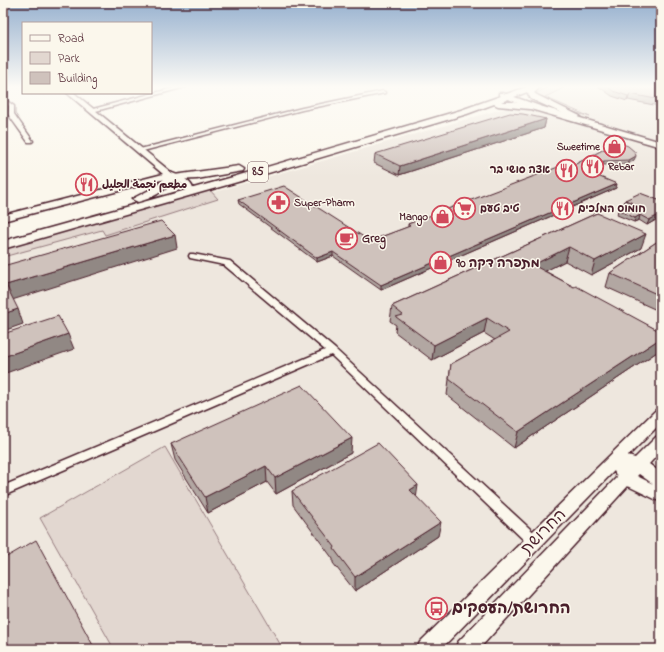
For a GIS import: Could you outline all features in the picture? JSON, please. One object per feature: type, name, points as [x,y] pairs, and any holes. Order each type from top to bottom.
[{"type":"highway","name":"85","points":[[179,182],[252,167],[434,116]]},
{"type":"highway","name":"85","points":[[3,244],[179,182],[440,116]]},
{"type":"highway","points":[[574,116],[579,119]]},
{"type":"highway","points":[[3,236],[138,199],[179,182]]},
{"type":"main road","points":[[569,116],[660,142]]},
{"type":"main road","points":[[571,116],[579,119],[596,129],[601,137]]},
{"type":"street","points":[[13,116],[30,141]]},
{"type":"street","points":[[100,116],[179,182]]},
{"type":"street","points":[[139,150],[272,116]]},
{"type":"street","points":[[3,218],[179,182]]},
{"type":"street","points":[[193,256],[228,263],[332,351],[535,542]]},
{"type":"street","points":[[3,491],[332,351]]},
{"type":"street","name":"החרושת","points":[[427,649],[661,414]]},
{"type":"street","name":"החרושת","points":[[465,649],[661,441]]},
{"type":"street","points":[[616,459],[661,495]]},
{"type":"street","points":[[632,471],[661,482]]},
{"type":"shaded area","points":[[476,116],[661,116],[661,649],[3,649],[3,253]]},
{"type":"green space","points":[[209,189],[218,199],[105,235],[102,230],[3,257],[3,248]]},
{"type":"green space","points":[[165,447],[283,649],[114,649],[40,518]]},
{"type":"building","points":[[499,116],[534,116],[546,119],[400,166],[375,154]]},
{"type":"building","points":[[618,142],[628,146],[635,152],[636,156],[629,160],[604,161],[583,170],[617,184],[381,285],[333,252],[317,258],[238,200],[284,186],[370,241],[410,226],[408,224],[566,164],[572,166]]},
{"type":"building","points":[[640,193],[661,201],[661,214],[649,220],[640,215],[635,218],[618,210],[633,203],[625,200]]},
{"type":"building","points":[[597,213],[646,234],[595,261],[569,247],[533,265],[574,287],[576,286],[661,332],[661,338],[518,432],[449,379],[451,364],[509,332],[487,318],[434,345],[396,317],[403,315],[392,306]]},
{"type":"building","points":[[161,221],[175,235],[6,285],[18,309],[3,314],[3,266]]},
{"type":"building","points":[[661,239],[661,296],[610,273]]},
{"type":"building","points":[[58,316],[68,334],[3,357],[3,334]]},
{"type":"building","points":[[302,385],[352,438],[275,478],[266,466],[205,497],[171,444]]},
{"type":"building","points":[[378,443],[418,485],[410,490],[441,522],[355,577],[334,549],[335,547],[292,491]]},
{"type":"building","points":[[36,540],[95,649],[3,649],[3,559]]},
{"type":"place","name":"Sweetime","points":[[615,147]]},
{"type":"place","name":"Rebar","points":[[592,167]]},
{"type":"place","name":"אצה סושי בר","points":[[566,170]]},
{"type":"place","name":"مطعم نجمة الجليل","points":[[86,185]]},
{"type":"place","name":"Super-Pharm","points":[[278,203]]},
{"type":"place","name":"טיב טעם","points":[[465,209]]},
{"type":"place","name":"חומוס המלכים","points":[[563,209]]},
{"type":"place","name":"Mango","points":[[443,217]]},
{"type":"place","name":"Greg","points":[[346,238]]},
{"type":"place","name":"מתפרה דקה 90","points":[[441,263]]},
{"type":"place","name":"החרושת/העסקים","points":[[436,609]]}]
